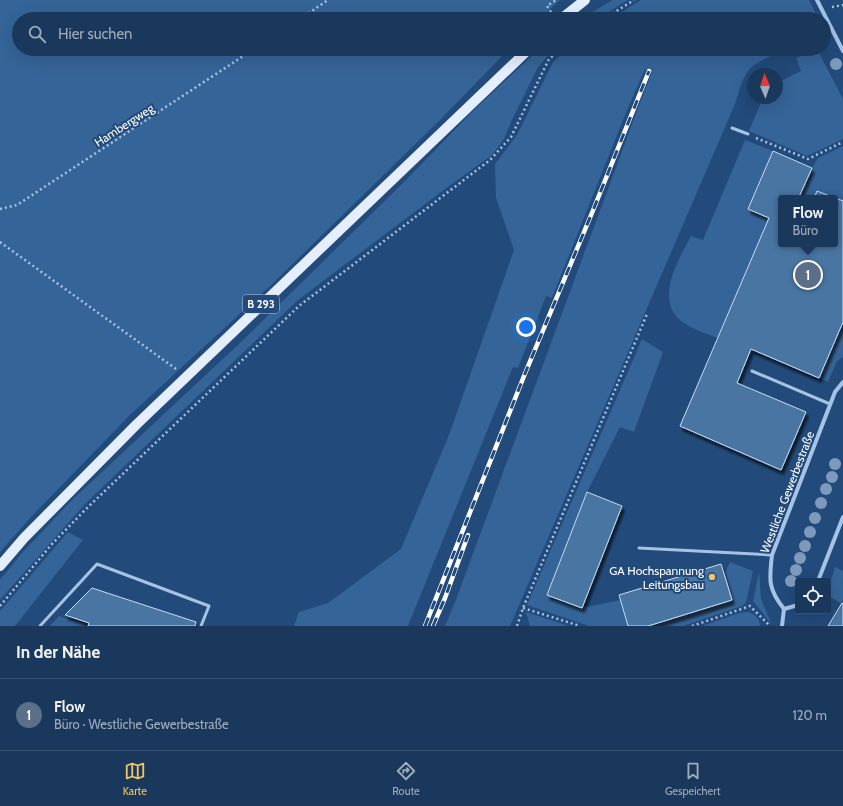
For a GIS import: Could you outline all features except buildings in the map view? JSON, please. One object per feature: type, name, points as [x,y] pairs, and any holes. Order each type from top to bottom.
[{"type":"main road","points":[[570,12],[585,0]]},
{"type":"main road","name":"B 293","points":[[0,566],[24,538],[137,424],[522,56]]},
{"type":"street","points":[[818,0],[824,12]]},
{"type":"street","points":[[831,26],[843,51]]},
{"type":"street","name":"Westliche Gewerbestraße","points":[[784,610],[774,597],[769,577],[772,555],[830,404],[835,392],[843,382]]},
{"type":"street","points":[[819,578],[843,516]]},
{"type":"street","points":[[782,626],[784,610],[795,606]]},
{"type":"lane","points":[[732,128],[748,134]]},
{"type":"lane","points":[[752,371],[830,404]]},
{"type":"lane","points":[[639,548],[772,555]]},
{"type":"lane","points":[[40,626],[97,564],[209,606],[201,626]]},
{"type":"path","points":[[310,12],[328,0]]},
{"type":"path","points":[[615,12],[634,0]]},
{"type":"path","name":"Hambergweg","points":[[0,209],[17,205],[243,56]]},
{"type":"path","points":[[0,606],[52,544],[86,509],[299,306],[490,160],[511,137],[549,59],[553,56]]},
{"type":"path","points":[[748,134],[808,160],[843,142]]},
{"type":"path","points":[[0,242],[165,361]]},
{"type":"path","points":[[517,626],[523,608],[647,314]]},
{"type":"path","points":[[692,626],[750,606],[770,626]]},
{"type":"path","points":[[523,608],[580,626]]},
{"type":"shaded area","points":[[0,0],[560,0],[547,12],[12,12],[12,56],[502,56],[440,120],[270,286],[130,415],[31,517],[0,552]]},
{"type":"shaded area","points":[[613,0],[628,0],[608,12],[592,12]]},
{"type":"shaded area","points":[[641,0],[809,0],[815,12],[622,12]]},
{"type":"shaded area","points":[[532,56],[548,56],[538,67],[504,139],[492,155],[298,300],[85,504],[0,600],[0,580],[21,554],[73,499],[242,341],[404,182],[473,111]]},
{"type":"shaded area","points":[[560,56],[770,56],[750,68],[747,68],[747,73],[735,104],[510,626],[445,626],[652,72],[645,69],[627,110],[552,298],[546,296],[518,368],[513,367],[408,626],[294,626],[299,612],[328,603],[401,549],[449,435],[514,250],[496,198],[495,164],[517,135],[553,62]]},
{"type":"shaded area","points":[[800,56],[821,56],[843,99],[843,139],[807,156],[749,131],[760,104],[783,104],[783,80],[801,71],[796,58]]},
{"type":"shaded area","points":[[745,140],[773,151],[748,209],[769,218],[718,338],[694,329],[681,321],[673,312],[669,302],[669,291],[675,267],[691,236],[703,240]]},
{"type":"shaded area","points":[[843,146],[843,201],[838,199],[838,195],[828,195],[818,191],[816,195],[800,195],[818,158]]},
{"type":"shaded area","points":[[843,322],[843,357],[837,361],[828,382],[819,378]]},
{"type":"shaded area","points":[[642,339],[663,352],[634,432],[620,427],[587,492],[547,594],[582,608],[620,600],[628,626],[589,626],[527,605]]},
{"type":"shaded area","points":[[68,532],[83,540],[15,626],[0,626],[0,611]]},
{"type":"shaded area","points":[[730,562],[753,571],[746,602],[742,606],[683,626],[648,626],[732,600],[724,574]]},
{"type":"shaded area","points":[[835,567],[843,571],[843,604],[831,598],[831,580]]},
{"type":"shaded area","points":[[759,572],[761,599],[772,625],[753,601]]},
{"type":"shaded area","points":[[526,612],[569,626],[530,626]]},
{"type":"shaded area","points":[[748,612],[757,617],[760,626],[702,626],[739,613]]},
{"type":"shaded area","points":[[59,616],[85,624],[84,626],[50,626]]},
{"type":"railway","points":[[425,626],[524,376],[649,71]]},
{"type":"railway","points":[[433,626],[468,535]]},
{"type":"place","name":"Flow","points":[[808,275]]},
{"type":"place","name":"GA Hochspannung Leitungsbau","points":[[712,577]]}]
